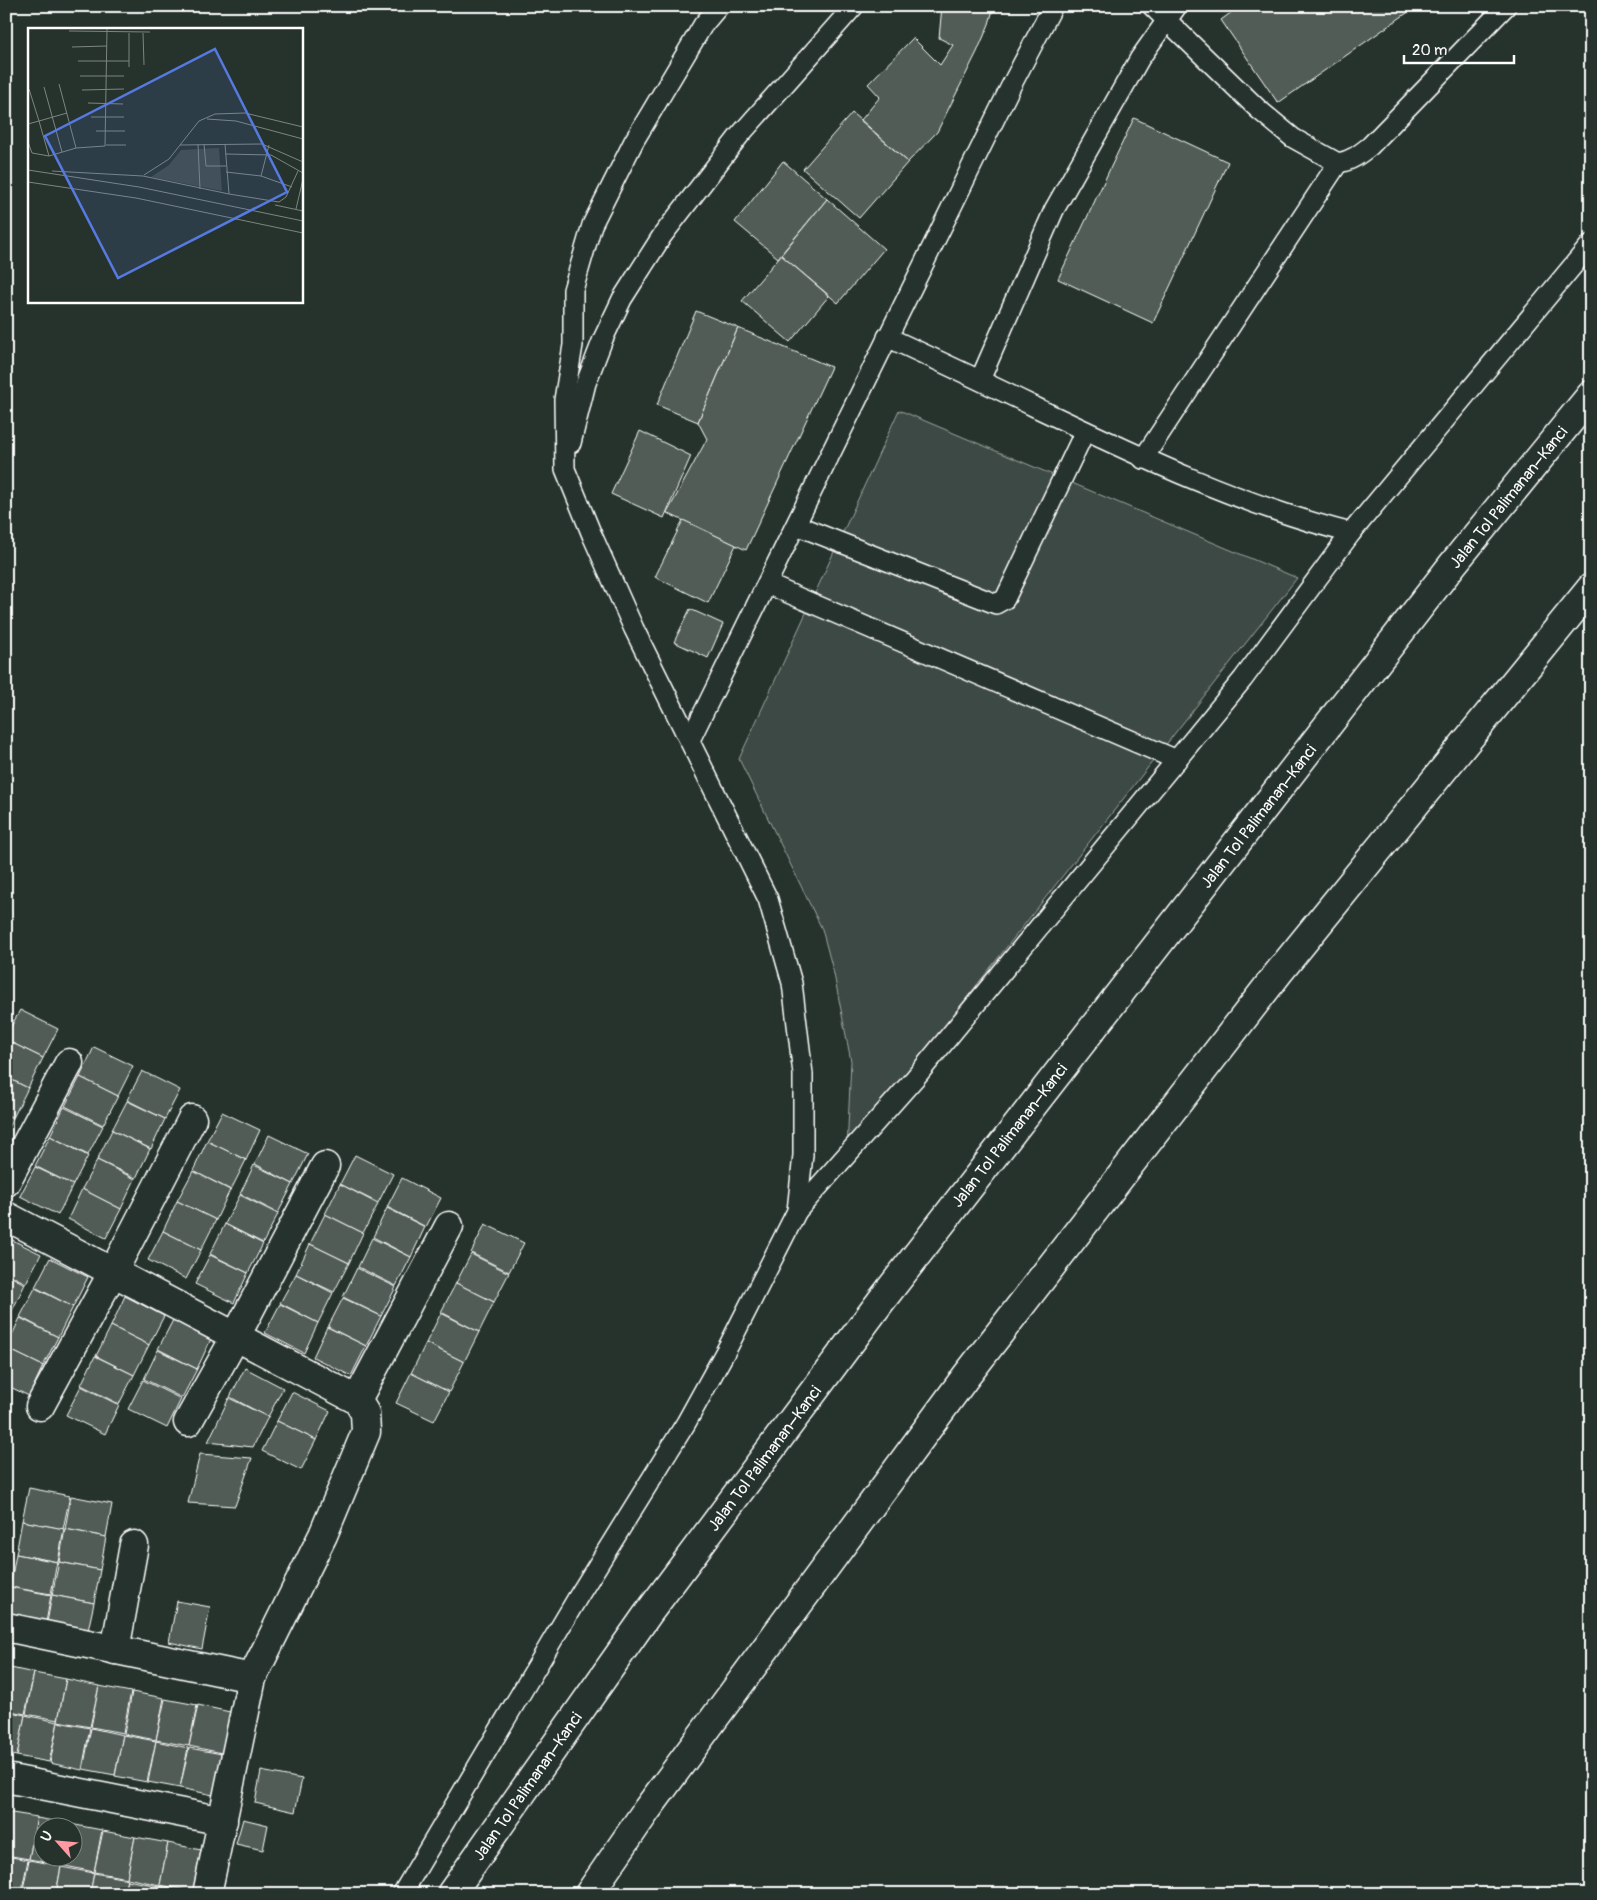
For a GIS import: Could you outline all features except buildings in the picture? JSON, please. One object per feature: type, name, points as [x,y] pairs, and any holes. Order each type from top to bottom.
[{"type":"main road","name":"Jalan Tol Palimanan–Kanci","points":[[451,1894],[647,1615],[881,1301],[1453,564],[1591,395]]},
{"type":"main road","points":[[588,1894],[646,1810],[967,1375],[1279,972],[1591,588]]},
{"type":"main road","points":[[6,1182],[69,1063]]},
{"type":"main road","points":[[40,1406],[113,1272],[192,1119]]},
{"type":"main road","points":[[188,1422],[236,1336],[325,1166]]},
{"type":"main road","points":[[6,1216],[356,1400],[365,1413],[366,1432],[323,1536],[252,1678],[207,1894]]},
{"type":"main road","points":[[356,1400],[449,1226]]},
{"type":"main road","points":[[116,1650],[134,1545]]},
{"type":"main road","points":[[6,1627],[252,1678]]},
{"type":"main road","points":[[6,1778],[223,1821]]},
{"type":"lane","points":[[719,6],[703,25],[634,141],[592,225],[573,290],[573,345],[564,400],[565,469],[634,630],[768,899],[792,983],[802,1074],[803,1155],[798,1211]]},
{"type":"lane","points":[[565,469],[586,383],[603,339],[622,299],[662,236],[739,136],[854,6]]},
{"type":"lane","points":[[690,740],[1010,88],[1053,6]]},
{"type":"lane","points":[[1152,6],[1172,13],[1272,120],[1293,138],[1338,164]]},
{"type":"lane","points":[[1143,459],[1338,164],[1357,157],[1370,146],[1506,6]]},
{"type":"lane","points":[[980,380],[1054,210],[1140,58],[1172,13]]},
{"type":"lane","points":[[402,1894],[578,1598],[686,1424],[798,1211],[915,1078],[1177,760],[1243,679],[1351,533],[1591,244]]},
{"type":"lane","points":[[887,338],[980,380],[1143,459],[1228,495],[1283,514],[1351,533]]},
{"type":"lane","points":[[796,525],[996,604],[1005,599],[1085,431]]},
{"type":"lane","points":[[767,584],[1177,760]]},
{"type":"shaded area","points":[[899,410],[1297,578],[847,1150],[851,1061],[834,974],[822,929],[739,759]]}]
